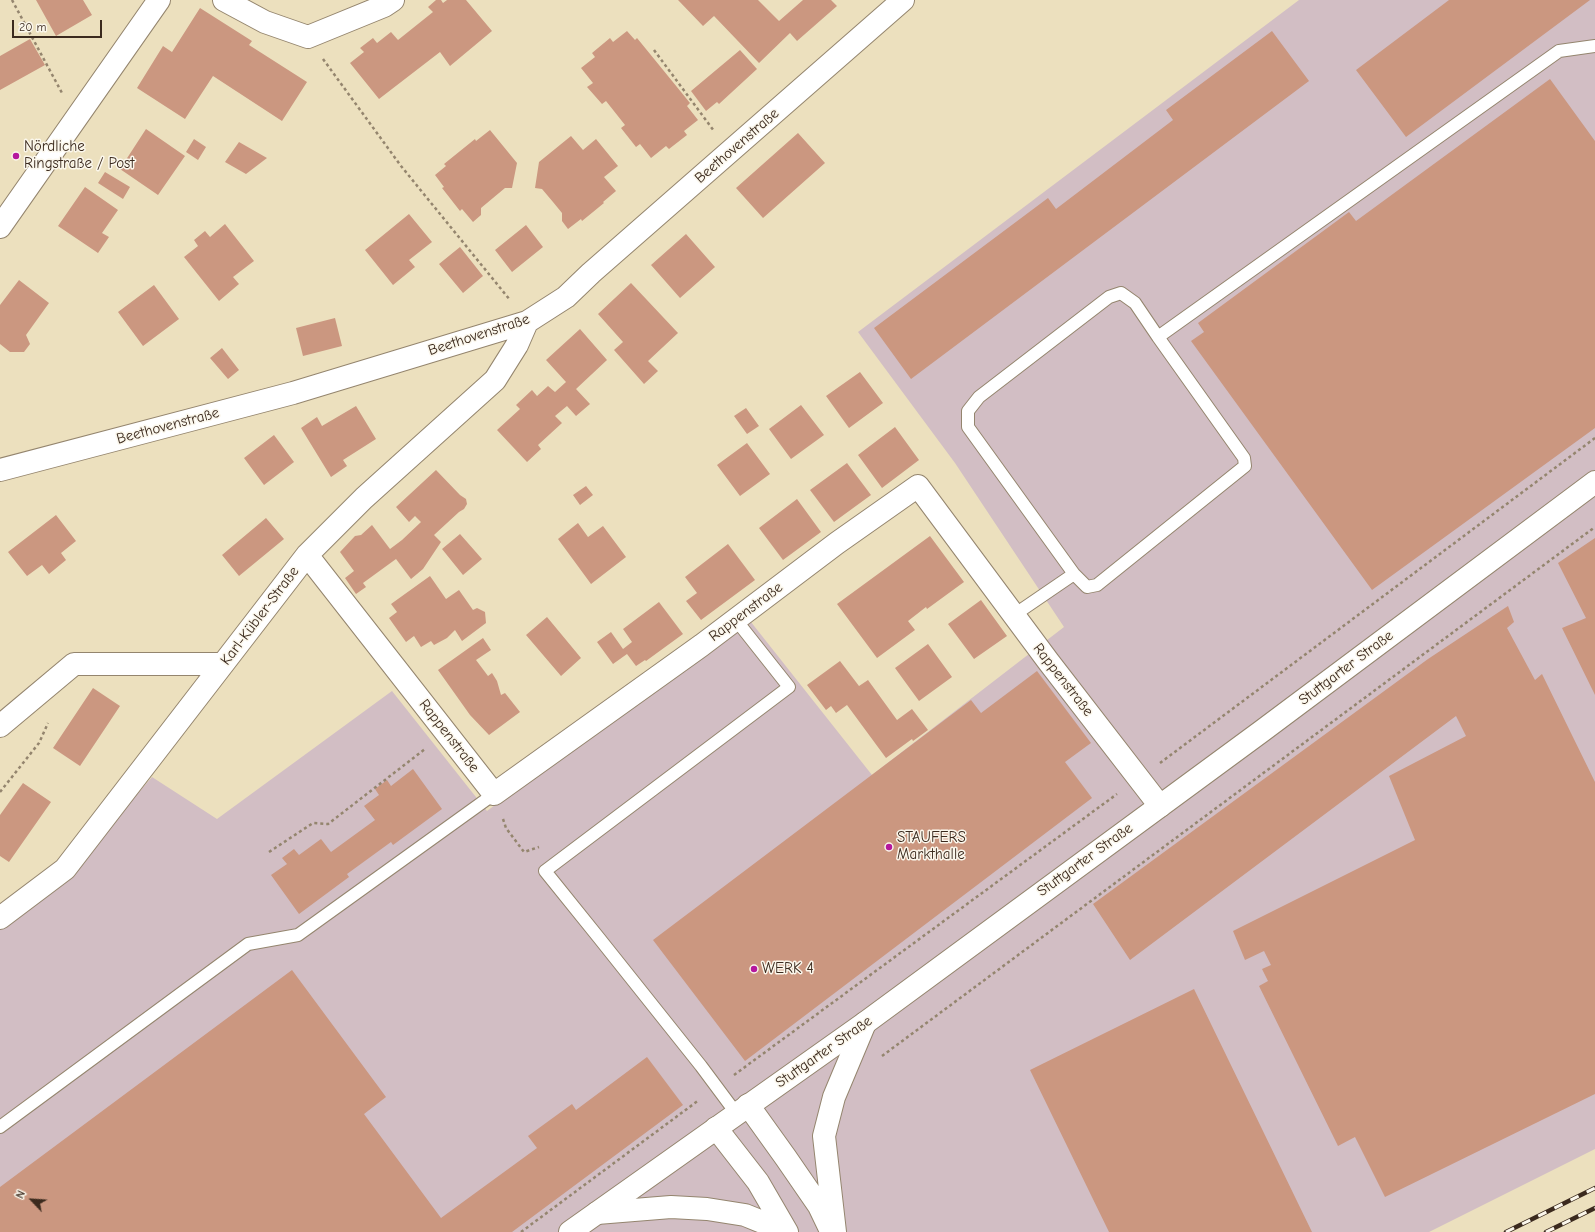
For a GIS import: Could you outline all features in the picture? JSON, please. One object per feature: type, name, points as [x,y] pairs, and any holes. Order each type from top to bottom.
[{"type":"street","points":[[0,227],[160,0]]},
{"type":"street","points":[[224,0],[265,22],[308,37],[384,6],[393,0]]},
{"type":"street","name":"Beethovenstraße","points":[[0,470],[294,393],[527,322],[566,297],[591,273],[903,0]]},
{"type":"street","name":"Karl-Kübler-Straße","points":[[0,918],[65,869],[307,555],[364,498],[495,380],[517,344],[527,322]]},
{"type":"street","name":"Stuttgarter Straße","points":[[570,1232],[865,1023],[1262,732],[1595,482]]},
{"type":"street","name":"Rappenstraße","points":[[307,555],[494,794],[736,620],[836,543],[918,486],[1014,616],[1160,806]]},
{"type":"street","points":[[0,726],[74,664],[223,664]]},
{"type":"street","points":[[835,1232],[824,1136],[834,1097],[865,1023]]},
{"type":"street","points":[[742,1109],[786,1158],[819,1206],[831,1232]]},
{"type":"street","points":[[716,1128],[758,1182],[787,1232]]},
{"type":"street","points":[[597,1213],[672,1208],[707,1209],[745,1215],[787,1232]]},
{"type":"lane","points":[[1158,337],[1559,51],[1595,46]]},
{"type":"lane","points":[[1121,293],[1135,303],[1244,458],[1246,466],[1096,585],[1087,587],[1074,574],[968,427],[968,411],[979,397],[1109,298],[1121,293]]},
{"type":"lane","points":[[1014,616],[1074,574]]},
{"type":"lane","points":[[736,620],[789,687],[545,871],[716,1087],[742,1109]]},
{"type":"lane","points":[[0,1127],[248,944],[298,935],[494,794]]},
{"type":"path","points":[[12,0],[76,118]]},
{"type":"path","points":[[308,37],[401,166],[527,322]]},
{"type":"path","points":[[654,50],[730,152]]},
{"type":"path","points":[[879,1058],[1595,527]]},
{"type":"path","points":[[0,792],[39,743],[48,721]]},
{"type":"path","points":[[270,852],[313,823],[328,824],[446,733]]},
{"type":"path","points":[[506,828],[524,852]]},
{"type":"path","points":[[521,1232],[716,1087]]},
{"type":"shaded area","points":[[1299,0],[1595,0],[1595,1149],[1429,1232],[0,1232],[0,926],[68,873],[152,777],[217,819],[392,691],[487,811],[747,617],[872,775],[1064,627],[955,463],[858,332]]},
{"type":"building","points":[[36,0],[83,0],[92,15],[56,36]]},
{"type":"building","points":[[436,0],[441,0],[443,3],[447,0],[466,0],[492,31],[450,66],[440,52],[379,99],[350,63],[364,52],[360,48],[373,38],[377,43],[391,32],[398,40],[433,12],[428,7]]},
{"type":"building","points":[[678,0],[758,0],[779,21],[803,0],[831,0],[837,6],[797,41],[790,33],[759,63],[714,16],[703,26]]},
{"type":"building","points":[[1449,0],[1590,0],[1406,137],[1356,70]]},
{"type":"building","points":[[200,8],[252,41],[249,45],[307,82],[282,121],[213,76],[185,119],[137,88],[163,46],[172,52]]},
{"type":"building","points":[[627,31],[635,40],[637,38],[690,103],[687,106],[698,120],[684,131],[687,135],[669,149],[666,146],[651,158],[640,144],[636,147],[621,128],[625,125],[606,101],[602,104],[587,87],[593,83],[581,68],[595,57],[592,53],[610,38],[613,42]]},
{"type":"building","points":[[1272,31],[1309,81],[911,379],[874,328],[1048,198],[1056,209],[1173,120],[1166,110]]},
{"type":"building","points":[[30,39],[45,65],[0,90],[0,56]]},
{"type":"building","points":[[740,50],[757,69],[719,104],[717,102],[706,111],[691,91]]},
{"type":"building","points":[[1550,79],[1595,141],[1595,428],[1372,590],[1191,341],[1204,332],[1198,323],[1349,212],[1356,221]]},
{"type":"building","points":[[146,129],[185,156],[158,195],[120,169]]},
{"type":"building","points":[[490,130],[517,163],[512,188],[505,188],[481,208],[481,215],[473,222],[462,209],[460,211],[442,188],[444,187],[435,175],[446,166],[444,164],[475,139],[476,141]]},
{"type":"building","points":[[798,133],[825,163],[763,218],[736,188]]},
{"type":"building","points":[[571,136],[583,150],[596,139],[618,166],[604,177],[616,191],[582,221],[581,219],[568,229],[562,221],[562,213],[542,189],[535,188],[539,162]]},
{"type":"building","points":[[194,139],[206,147],[198,160],[186,152]]},
{"type":"building","points":[[239,142],[267,158],[246,174],[225,162]]},
{"type":"building","points":[[105,172],[130,187],[123,199],[98,183]]},
{"type":"building","points":[[85,187],[118,210],[102,233],[109,237],[98,253],[58,226]]},
{"type":"building","points":[[409,214],[432,242],[409,260],[415,267],[393,285],[365,250]]},
{"type":"building","points":[[225,224],[254,261],[233,277],[239,284],[219,301],[184,257],[198,246],[194,240],[205,231],[210,237]]},
{"type":"building","points":[[526,225],[543,247],[512,272],[495,250]]},
{"type":"building","points":[[686,234],[715,267],[680,298],[651,265]]},
{"type":"building","points":[[460,247],[483,276],[463,293],[439,264]]},
{"type":"building","points":[[19,280],[49,303],[26,335],[30,344],[24,352],[10,352],[0,344],[0,305]]},
{"type":"building","points":[[631,283],[678,333],[648,361],[658,371],[644,384],[614,350],[623,342],[598,314]]},
{"type":"building","points":[[154,285],[179,319],[143,346],[118,312]]},
{"type":"building","points":[[335,318],[342,346],[303,356],[296,328]]},
{"type":"building","points":[[580,329],[607,360],[576,389],[590,404],[576,416],[567,406],[555,416],[562,423],[538,445],[541,449],[527,462],[497,430],[520,409],[516,405],[532,390],[537,396],[548,386],[555,392],[566,382],[546,360]]},
{"type":"building","points":[[222,348],[239,370],[228,379],[210,358]]},
{"type":"building","points":[[860,372],[883,403],[849,428],[826,396]]},
{"type":"building","points":[[801,405],[824,435],[791,459],[769,429]]},
{"type":"building","points":[[356,406],[376,439],[343,460],[347,466],[331,477],[301,428],[317,417],[322,426]]},
{"type":"building","points":[[746,408],[759,426],[747,434],[734,416]]},
{"type":"building","points":[[895,427],[919,460],[882,488],[858,455]]},
{"type":"building","points":[[274,435],[294,462],[264,485],[244,458]]},
{"type":"building","points":[[747,443],[770,474],[740,496],[717,465]]},
{"type":"building","points":[[847,463],[871,495],[834,522],[810,490]]},
{"type":"building","points":[[436,470],[460,495],[466,499],[467,504],[464,509],[434,535],[441,542],[423,569],[411,579],[396,559],[363,583],[366,587],[356,594],[345,578],[354,571],[340,552],[355,536],[361,535],[372,525],[390,549],[402,540],[421,522],[415,516],[409,522],[396,507]]},
{"type":"building","points":[[586,486],[593,495],[580,505],[573,495]]},
{"type":"building","points":[[797,499],[821,532],[783,560],[759,528]]},
{"type":"building","points":[[56,515],[76,541],[61,553],[66,560],[49,574],[42,565],[27,576],[8,552]]},
{"type":"building","points":[[266,518],[284,539],[239,576],[222,555]]},
{"type":"building","points":[[578,523],[588,537],[603,526],[626,557],[591,584],[558,539]]},
{"type":"building","points":[[460,534],[482,559],[463,575],[442,549]]},
{"type":"building","points":[[930,536],[964,582],[927,609],[926,607],[908,621],[915,630],[877,658],[837,604]]},
{"type":"building","points":[[1595,538],[1595,695],[1562,628],[1586,618],[1558,563]]},
{"type":"building","points":[[728,544],[755,580],[701,620],[686,601],[697,593],[685,577]]},
{"type":"building","points":[[430,576],[446,599],[459,590],[473,610],[477,608],[485,612],[486,623],[462,641],[455,630],[447,638],[434,645],[431,641],[421,647],[414,636],[406,642],[389,618],[397,612],[391,604]]},
{"type":"building","points":[[981,600],[1007,636],[974,659],[948,624]]},
{"type":"building","points":[[659,602],[683,634],[646,661],[645,660],[636,666],[627,654],[613,664],[597,642],[611,632],[623,649],[632,642],[623,629]]},
{"type":"building","points":[[1508,606],[1514,622],[1507,628],[1535,680],[1542,674],[1595,782],[1595,1094],[1385,1197],[1355,1137],[1338,1146],[1259,986],[1268,981],[1262,969],[1271,965],[1264,951],[1245,960],[1233,931],[1415,840],[1389,776],[1466,736],[1456,716],[1130,960],[1093,904],[1428,659]]},
{"type":"building","points":[[547,617],[581,658],[561,676],[526,635]]},
{"type":"building","points":[[483,638],[491,650],[476,660],[488,676],[492,673],[497,681],[501,695],[505,693],[520,712],[489,735],[470,715],[438,670]]},
{"type":"building","points":[[928,644],[952,677],[919,701],[895,668]]},
{"type":"building","points":[[840,661],[859,686],[868,680],[897,720],[912,709],[928,730],[913,741],[912,739],[886,758],[847,705],[836,713],[831,706],[826,710],[807,685]]},
{"type":"building","points":[[1037,671],[1091,743],[1065,762],[1092,798],[745,1061],[653,940],[971,700],[981,713]]},
{"type":"building","points":[[93,688],[120,706],[80,766],[53,748]]},
{"type":"building","points":[[413,769],[442,809],[393,845],[391,842],[347,874],[349,877],[299,914],[271,875],[287,864],[282,858],[294,849],[299,855],[321,839],[331,852],[375,820],[364,806],[379,795],[375,789],[387,780],[391,786]]},
{"type":"building","points":[[23,783],[51,802],[9,862],[0,856],[0,815]]},
{"type":"building","points":[[292,970],[386,1097],[364,1114],[441,1218],[537,1148],[528,1136],[572,1104],[576,1110],[647,1057],[683,1105],[512,1232],[0,1232],[0,1187]]},
{"type":"building","points":[[1194,989],[1312,1232],[1109,1232],[1030,1070]]},
{"type":"railway","points":[[1506,1232],[1595,1188]]},
{"type":"railway","points":[[1546,1232],[1595,1208]]},
{"type":"place","name":"Nördliche Ringstraße / Post","points":[[16,156]]},
{"type":"place","name":"STAUFERS Markthalle","points":[[889,847]]},
{"type":"place","name":"WERK 4","points":[[754,969]]}]
